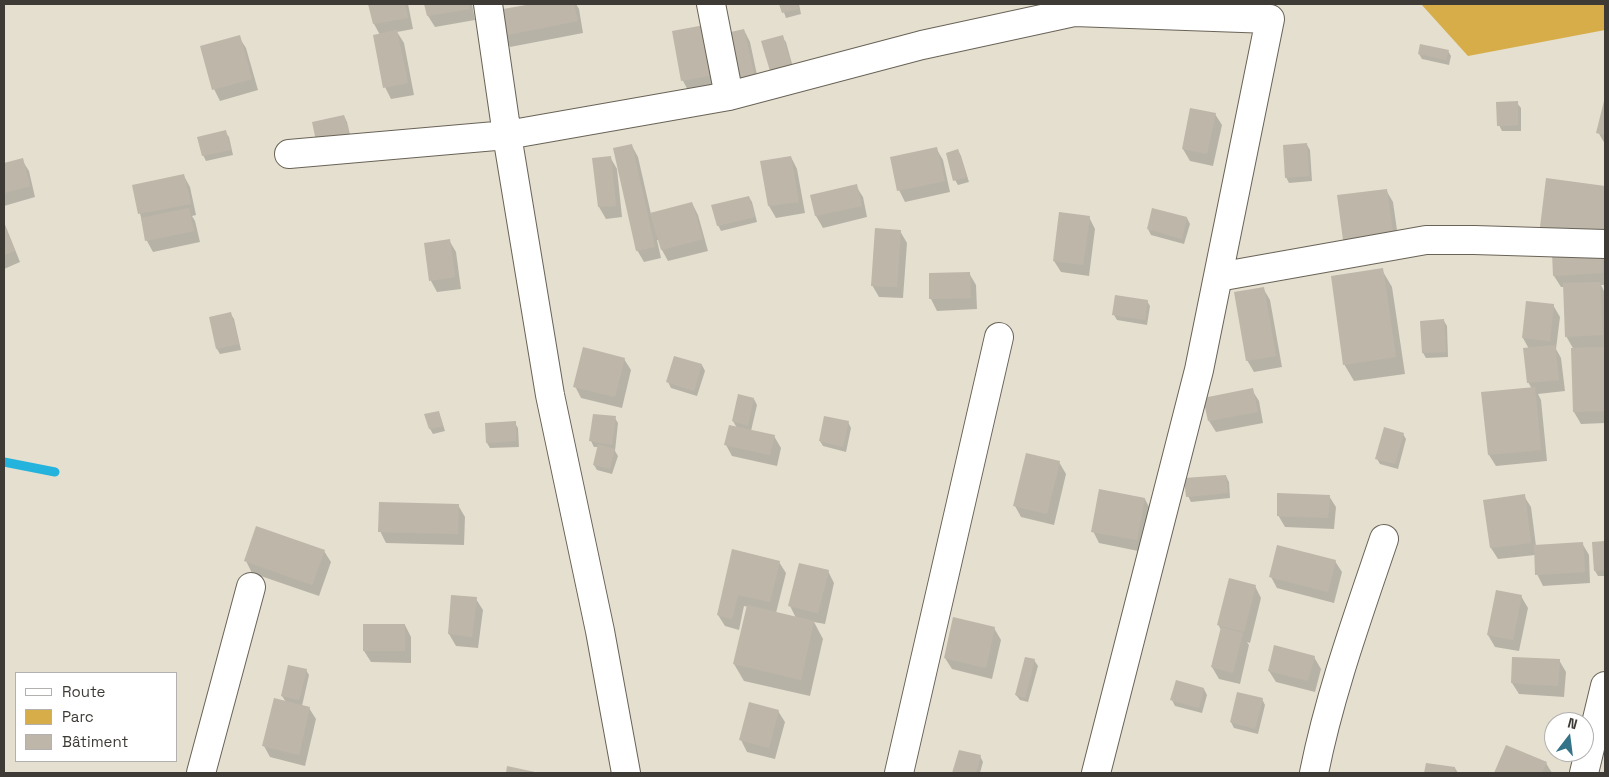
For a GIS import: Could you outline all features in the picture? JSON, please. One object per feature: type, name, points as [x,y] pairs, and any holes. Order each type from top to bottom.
[{"type":"street","points":[[488,4],[507,135],[550,395],[600,631],[626,773]]},
{"type":"street","points":[[711,4],[729,96]]},
{"type":"street","points":[[290,154],[507,135],[729,96],[922,45],[1074,12],[1270,19],[1199,370],[1096,773]]},
{"type":"street","points":[[1218,277],[1426,240],[1605,244]]},
{"type":"street","points":[[899,773],[999,337]]},
{"type":"street","points":[[1314,773],[1336,684],[1384,538]]},
{"type":"street","points":[[201,773],[251,586]]},
{"type":"street","points":[[1584,773],[1605,686]]},
{"type":"green space","points":[[1421,4],[1605,4],[1605,30],[1468,56]]},
{"type":"building","points":[[368,4],[405,4],[408,18],[373,24]]},
{"type":"building","points":[[424,4],[469,4],[470,9],[427,16]]},
{"type":"building","points":[[532,4],[574,4],[578,21],[502,36],[497,10]]},
{"type":"building","points":[[779,4],[798,4],[799,9],[782,13]]},
{"type":"building","points":[[710,24],[720,74],[681,81],[672,31]]},
{"type":"building","points":[[744,29],[755,78],[733,82],[722,34]]},
{"type":"building","points":[[397,30],[408,83],[383,88],[373,35]]},
{"type":"building","points":[[240,35],[252,79],[212,90],[200,46]]},
{"type":"building","points":[[783,35],[791,65],[770,71],[761,41]]},
{"type":"building","points":[[1420,44],[1449,50],[1446,60],[1418,54]]},
{"type":"building","points":[[1605,97],[1605,135],[1596,133]]},
{"type":"building","points":[[1518,101],[1518,125],[1497,126],[1496,102]]},
{"type":"building","points":[[1190,108],[1216,113],[1207,154],[1182,149]]},
{"type":"building","points":[[344,115],[349,133],[316,141],[312,122]]},
{"type":"building","points":[[226,130],[231,150],[202,156],[197,137]]},
{"type":"building","points":[[1307,143],[1309,176],[1285,178],[1283,145]]},
{"type":"building","points":[[632,144],[655,247],[636,251],[613,148]]},
{"type":"building","points":[[937,147],[945,181],[897,191],[890,157]]},
{"type":"building","points":[[958,149],[967,177],[953,181],[946,153]]},
{"type":"building","points":[[611,156],[616,206],[598,207],[592,158]]},
{"type":"building","points":[[791,156],[799,202],[768,206],[760,161]]},
{"type":"building","points":[[23,158],[30,186],[4,193],[4,163]]},
{"type":"building","points":[[184,174],[191,204],[138,214],[132,185]]},
{"type":"building","points":[[1546,178],[1605,186],[1604,236],[1540,227]]},
{"type":"building","points":[[857,184],[862,206],[815,216],[810,195]]},
{"type":"building","points":[[1387,189],[1394,240],[1361,238],[1343,240],[1337,195]]},
{"type":"building","points":[[749,196],[755,217],[717,226],[711,205]]},
{"type":"building","points":[[692,202],[703,239],[661,250],[650,213]]},
{"type":"building","points":[[189,208],[194,231],[145,241],[141,218]]},
{"type":"building","points":[[1152,208],[1187,217],[1182,239],[1147,229]]},
{"type":"building","points":[[1059,212],[1090,216],[1083,265],[1053,261]]},
{"type":"building","points":[[4,224],[15,251],[4,255]]},
{"type":"building","points":[[875,228],[901,230],[897,287],[871,286]]},
{"type":"building","points":[[450,239],[455,277],[429,281],[424,243]]},
{"type":"building","points":[[1602,250],[1603,273],[1553,276],[1552,252]]},
{"type":"building","points":[[1383,268],[1396,357],[1343,365],[1331,276]]},
{"type":"building","points":[[970,272],[971,298],[929,299],[929,273]]},
{"type":"building","points":[[1600,282],[1603,335],[1565,337],[1563,283]]},
{"type":"building","points":[[1264,287],[1276,356],[1246,361],[1234,292]]},
{"type":"building","points":[[1115,295],[1148,300],[1145,320],[1112,315]]},
{"type":"building","points":[[1526,301],[1554,304],[1550,341],[1522,338]]},
{"type":"building","points":[[231,312],[239,344],[216,349],[209,317]]},
{"type":"building","points":[[1444,319],[1446,352],[1422,353],[1420,321]]},
{"type":"building","points":[[1555,345],[1559,380],[1527,383],[1523,348]]},
{"type":"building","points":[[583,347],[625,358],[615,397],[573,387]]},
{"type":"building","points":[[1605,347],[1605,411],[1573,412],[1571,348]]},
{"type":"building","points":[[674,356],[702,364],[694,391],[666,382]]},
{"type":"building","points":[[1535,387],[1541,450],[1488,455],[1481,392]]},
{"type":"building","points":[[1253,388],[1258,412],[1208,421],[1203,398]]},
{"type":"building","points":[[738,394],[754,398],[748,426],[732,421]]},
{"type":"building","points":[[439,411],[443,426],[429,429],[424,414]]},
{"type":"building","points":[[593,414],[616,416],[612,445],[589,441]]},
{"type":"building","points":[[824,416],[849,421],[843,447],[819,441]]},
{"type":"building","points":[[516,421],[516,441],[486,443],[485,423]]},
{"type":"building","points":[[729,425],[775,435],[770,455],[724,445]]},
{"type":"building","points":[[1384,427],[1404,433],[1395,464],[1375,459]]},
{"type":"building","points":[[598,444],[615,449],[610,469],[593,465]]},
{"type":"building","points":[[1026,453],[1060,461],[1047,514],[1013,506]]},
{"type":"building","points":[[1226,475],[1228,493],[1186,497],[1184,478]]},
{"type":"building","points":[[1099,489],[1145,498],[1137,540],[1091,532]]},
{"type":"building","points":[[1277,493],[1330,495],[1328,518],[1277,516]]},
{"type":"building","points":[[1525,494],[1531,543],[1490,548],[1483,500]]},
{"type":"building","points":[[379,502],[459,504],[458,534],[378,532]]},
{"type":"building","points":[[256,526],[325,550],[312,585],[244,561]]},
{"type":"building","points":[[1605,541],[1605,570],[1594,571],[1592,542]]},
{"type":"building","points":[[1583,542],[1585,572],[1535,575],[1534,545]]},
{"type":"building","points":[[1277,545],[1336,560],[1328,592],[1269,577]]},
{"type":"building","points":[[732,549],[780,561],[770,602],[738,595],[732,619],[717,615]]},
{"type":"building","points":[[799,563],[829,570],[818,613],[788,606]]},
{"type":"building","points":[[1229,578],[1256,585],[1244,632],[1217,625]]},
{"type":"building","points":[[1496,590],[1522,595],[1513,640],[1487,635]]},
{"type":"building","points":[[451,595],[477,597],[472,637],[448,634]]},
{"type":"building","points":[[747,605],[814,621],[801,680],[733,664]]},
{"type":"building","points":[[953,617],[995,627],[986,668],[944,658]]},
{"type":"building","points":[[363,624],[405,624],[405,651],[363,651]]},
{"type":"building","points":[[1221,627],[1243,633],[1233,673],[1211,667]]},
{"type":"building","points":[[1274,645],[1315,656],[1308,681],[1268,671]]},
{"type":"building","points":[[1025,657],[1035,659],[1025,698],[1015,695]]},
{"type":"building","points":[[1512,657],[1560,659],[1558,686],[1511,683]]},
{"type":"building","points":[[288,665],[307,669],[299,700],[281,696]]},
{"type":"building","points":[[1176,680],[1204,688],[1199,708],[1170,700]]},
{"type":"building","points":[[1237,692],[1263,698],[1255,729],[1230,722]]},
{"type":"building","points":[[274,698],[310,707],[299,755],[262,746]]},
{"type":"building","points":[[749,702],[779,710],[769,748],[739,740]]},
{"type":"building","points":[[1506,745],[1547,762],[1542,773],[1494,773]]},
{"type":"building","points":[[959,750],[981,755],[976,773],[952,773]]},
{"type":"building","points":[[1426,763],[1455,767],[1455,773],[1424,773]]},
{"type":"building","points":[[507,766],[535,772],[535,773],[506,773]]},
{"type":"waterway","points":[[4,462],[55,472]]}]
